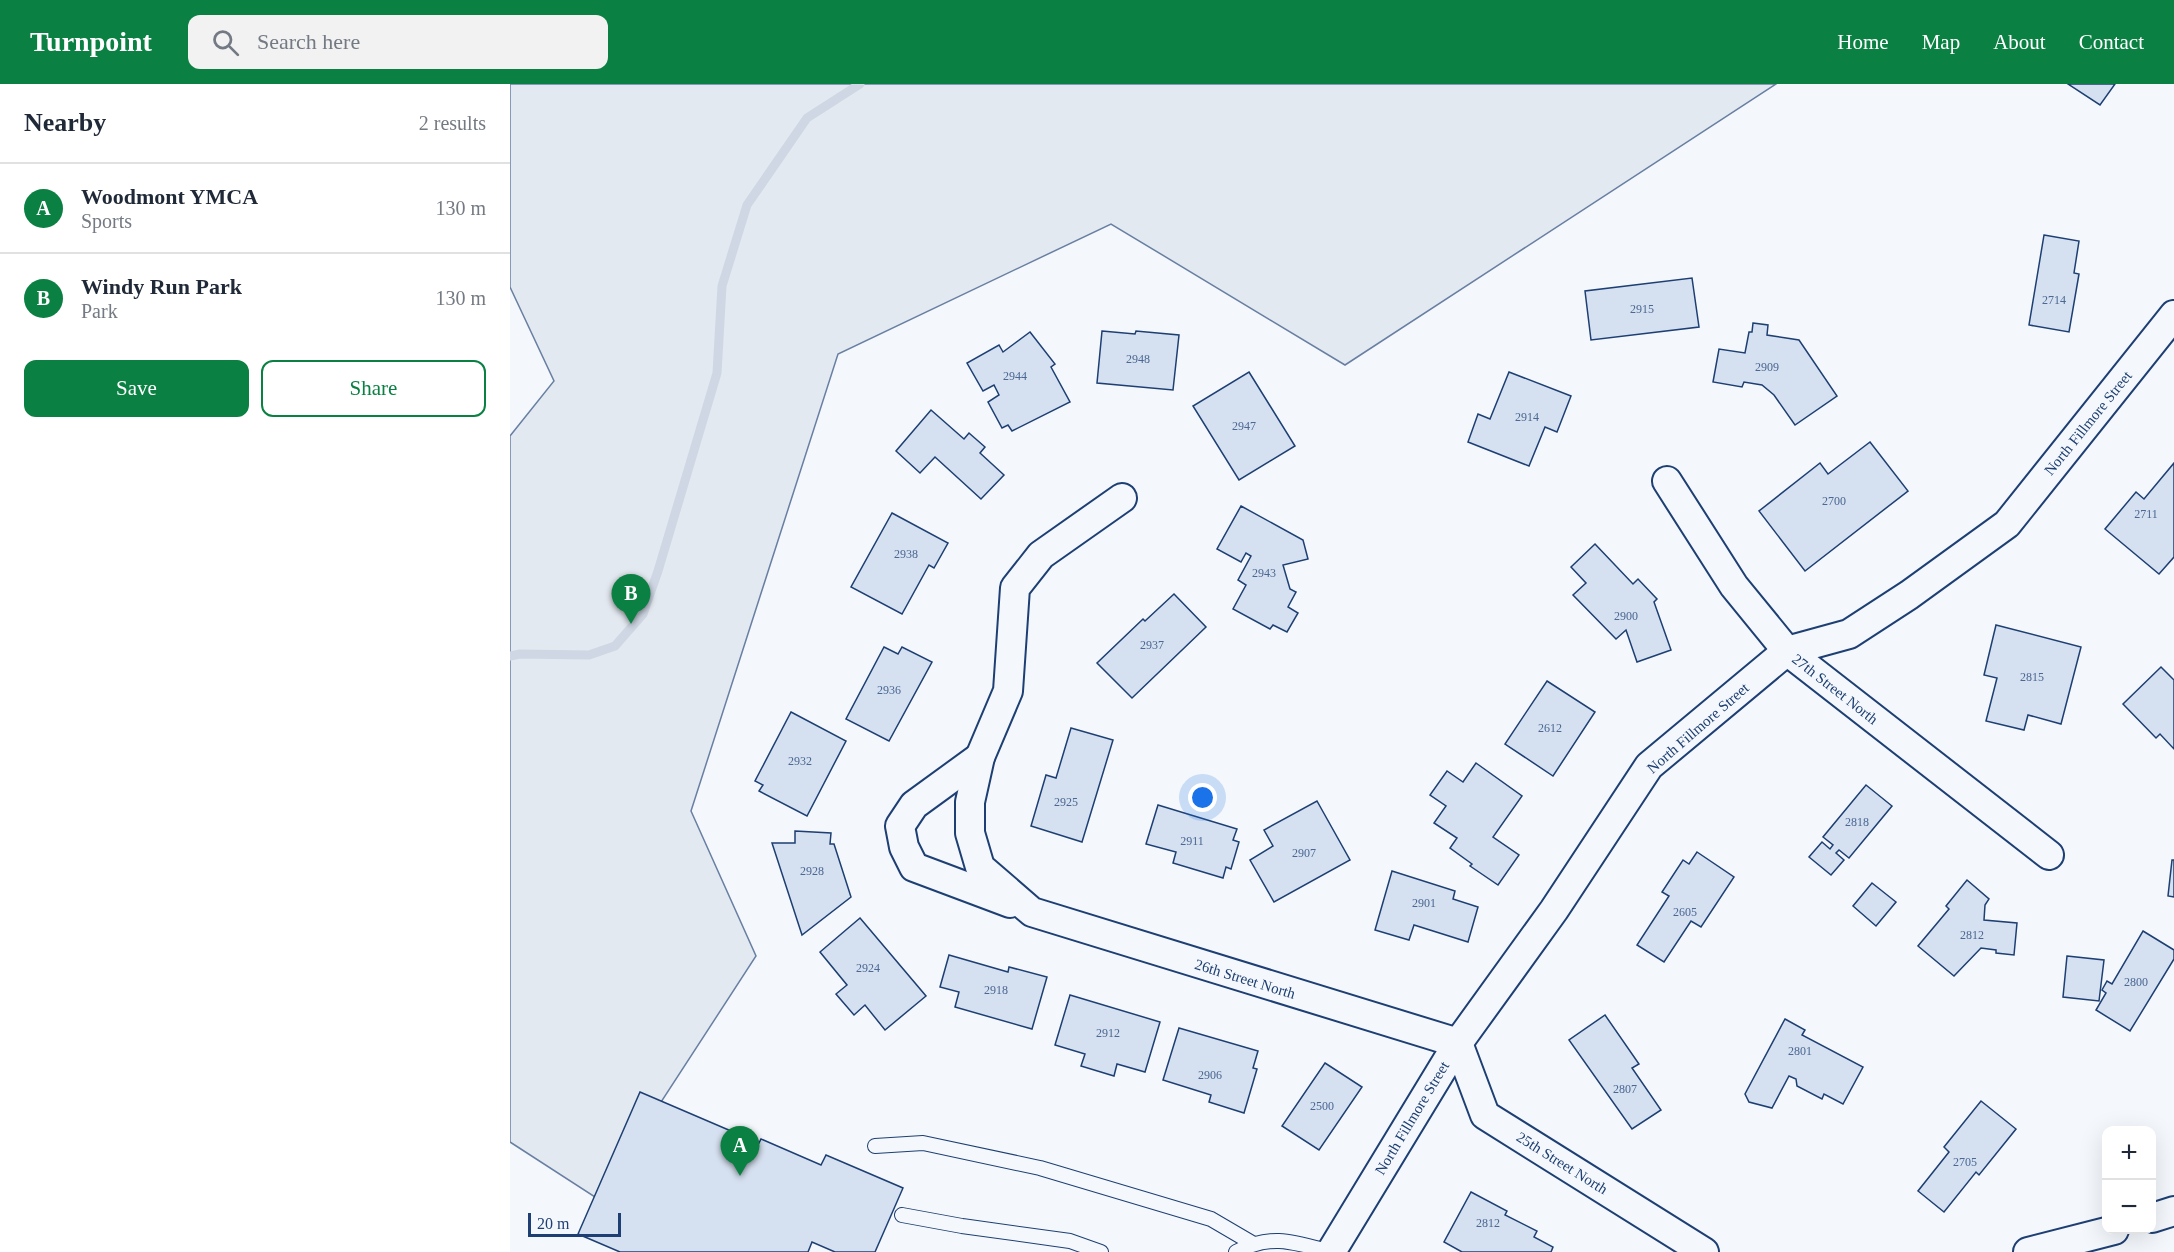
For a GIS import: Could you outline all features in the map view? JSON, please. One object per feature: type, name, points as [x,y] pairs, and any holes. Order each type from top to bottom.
[{"type":"street","name":"North Fillmore Street","points":[[1331,1252],[1458,1043],[1554,910],[1649,766],[1787,651],[1849,634],[1909,595],[2007,524],[2174,315]]},
{"type":"street","name":"27th Street North","points":[[1667,481],[1734,586],[1787,651],[2049,855]]},
{"type":"street","name":"26th Street North","points":[[1032,912],[980,867],[970,833],[970,802],[980,757],[1008,691],[1015,588],[1041,555],[1122,498]]},
{"type":"street","name":"26th Street North","points":[[980,757],[914,805],[900,826],[904,847],[914,867],[1032,912],[1458,1043]]},
{"type":"street","name":"25th Street North","points":[[1458,1043],[1485,1115],[1704,1252]]},
{"type":"street","points":[[2156,1216],[2174,1211]]},
{"type":"street","points":[[2028,1252],[2102,1233]]},
{"type":"lane","points":[[874,1146],[923,1143],[1040,1167],[1211,1219],[1252,1243]]},
{"type":"lane","points":[[902,1215],[1070,1241],[1101,1252]]},
{"type":"lane","points":[[1236,1252],[1252,1243],[1287,1240],[1331,1252]]},
{"type":"shaded area","points":[[510,84],[1776,84],[1345,365],[1111,224],[838,354],[691,811],[756,956],[598,1199],[510,1142],[510,436],[554,381],[510,287]]},
{"type":"building","points":[[2068,84],[2115,84],[2100,105]]},
{"type":"building","points":[[2044,235],[2079,241],[2074,273],[2079,274],[2069,332],[2029,325]]},
{"type":"building","points":[[1692,278],[1699,327],[1591,340],[1585,291]]},
{"type":"building","points":[[1753,323],[1768,325],[1767,335],[1799,340],[1837,396],[1795,425],[1774,395],[1762,385],[1744,382],[1742,387],[1713,382],[1719,349],[1745,353]]},
{"type":"building","points":[[1102,331],[1179,335],[1173,390],[1097,383]]},
{"type":"building","points":[[1030,332],[1055,364],[1051,367],[1070,402],[1012,431],[1008,425],[1002,428],[988,402],[999,395],[994,385],[983,391],[967,363],[999,345],[1003,352]]},
{"type":"building","points":[[1249,372],[1295,446],[1239,480],[1193,406]]},
{"type":"building","points":[[1509,372],[1571,396],[1557,432],[1545,427],[1529,466],[1468,442],[1478,414],[1490,419]]},
{"type":"building","points":[[931,410],[964,439],[969,433],[985,447],[980,453],[1004,475],[981,499],[935,457],[920,473],[896,451]]},
{"type":"building","points":[[1870,442],[1908,491],[1805,571],[1759,511],[1820,463],[1828,474]]},
{"type":"building","points":[[2174,463],[2174,557],[2159,574],[2105,529],[2136,492],[2144,499]]},
{"type":"building","points":[[1241,506],[1303,540],[1308,559],[1283,565],[1290,589],[1296,592],[1288,607],[1298,613],[1287,632],[1273,625],[1270,629],[1233,609],[1246,585],[1238,580],[1251,556],[1246,553],[1241,562],[1217,549]]},
{"type":"building","points":[[892,513],[948,543],[934,568],[929,565],[902,614],[851,587]]},
{"type":"building","points":[[1595,544],[1633,584],[1638,579],[1657,599],[1654,602],[1671,650],[1637,662],[1626,630],[1616,639],[1573,595],[1586,583],[1571,567]]},
{"type":"building","points":[[1174,594],[1206,627],[1132,698],[1097,663],[1143,619],[1145,621]]},
{"type":"building","points":[[1996,625],[2081,647],[2061,724],[2028,715],[2024,730],[1986,721],[1997,678],[1984,675]]},
{"type":"building","points":[[884,647],[898,654],[902,647],[932,662],[889,741],[846,719]]},
{"type":"building","points":[[2161,667],[2174,680],[2174,749],[2160,734],[2156,738],[2123,704]]},
{"type":"building","points":[[1547,681],[1595,712],[1553,776],[1505,744]]},
{"type":"building","points":[[791,712],[846,741],[807,816],[759,791],[763,785],[755,781]]},
{"type":"building","points":[[1071,728],[1113,740],[1082,842],[1031,826],[1046,775],[1056,778]]},
{"type":"building","points":[[1476,763],[1522,796],[1493,837],[1519,855],[1498,885],[1470,866],[1472,864],[1450,848],[1457,838],[1434,823],[1446,806],[1430,795],[1447,771],[1463,782]]},
{"type":"building","points":[[1866,785],[1892,806],[1849,858],[1839,850],[1836,853],[1844,860],[1831,875],[1809,857],[1822,842],[1830,849],[1833,845],[1823,837]]},
{"type":"building","points":[[1317,801],[1350,860],[1274,902],[1250,860],[1273,846],[1264,830]]},
{"type":"building","points":[[1158,805],[1237,829],[1233,840],[1239,842],[1231,869],[1226,867],[1223,878],[1173,863],[1176,852],[1146,844]]},
{"type":"building","points":[[795,831],[831,833],[830,844],[834,844],[851,897],[802,935],[772,843],[795,843]]},
{"type":"building","points":[[1697,852],[1734,877],[1701,927],[1691,921],[1664,962],[1637,945],[1669,896],[1662,892],[1683,860],[1689,864]]},
{"type":"building","points":[[2172,860],[2174,860],[2174,897],[2168,896]]},
{"type":"building","points":[[1392,871],[1455,891],[1453,899],[1478,907],[1468,942],[1414,925],[1409,940],[1375,930]]},
{"type":"building","points":[[1967,880],[1989,899],[1985,905],[1984,920],[2017,923],[2014,955],[1981,948],[1954,976],[1918,946],[1949,909],[1946,906]]},
{"type":"building","points":[[1872,883],[1896,902],[1876,926],[1853,906]]},
{"type":"building","points":[[860,918],[926,996],[885,1030],[865,1005],[854,1015],[836,994],[847,985],[820,952]]},
{"type":"building","points":[[2143,931],[2174,950],[2174,959],[2130,1031],[2096,1010],[2106,993],[2102,990],[2107,981],[2112,984]]},
{"type":"building","points":[[949,955],[1008,972],[1009,967],[1047,977],[1032,1029],[955,1007],[959,992],[940,987]]},
{"type":"building","points":[[2067,956],[2104,960],[2099,1001],[2063,997]]},
{"type":"building","points":[[1070,995],[1160,1022],[1145,1072],[1117,1064],[1114,1076],[1081,1066],[1085,1054],[1055,1045]]},
{"type":"building","points":[[1605,1015],[1639,1064],[1632,1068],[1661,1110],[1632,1129],[1569,1040]]},
{"type":"building","points":[[1785,1019],[1805,1030],[1802,1035],[1863,1067],[1843,1104],[1824,1094],[1822,1099],[1797,1086],[1796,1079],[1789,1076],[1772,1108],[1749,1102],[1745,1094]]},
{"type":"building","points":[[1179,1028],[1258,1051],[1253,1068],[1257,1069],[1244,1113],[1209,1102],[1211,1095],[1163,1080]]},
{"type":"building","points":[[1325,1063],[1362,1087],[1319,1150],[1282,1126]]},
{"type":"building","points":[[640,1092],[759,1143],[761,1139],[821,1165],[826,1155],[903,1188],[875,1252],[835,1252],[812,1242],[808,1252],[620,1252],[578,1234]]},
{"type":"building","points":[[1981,1101],[2016,1129],[1979,1175],[1976,1172],[1944,1212],[1918,1191],[1949,1152],[1944,1147]]},
{"type":"building","points":[[1471,1192],[1507,1211],[1505,1215],[1537,1231],[1534,1237],[1553,1247],[1551,1252],[1462,1252],[1444,1242]]},
{"type":"waterway","points":[[510,656],[520,654],[589,655],[615,646],[643,614],[717,373],[722,286],[747,205],[807,118],[860,84]]},
{"type":"place","name":"Windy Run Park","points":[[631,624]]},
{"type":"place","name":"Woodmont YMCA","points":[[740,1176]]}]
